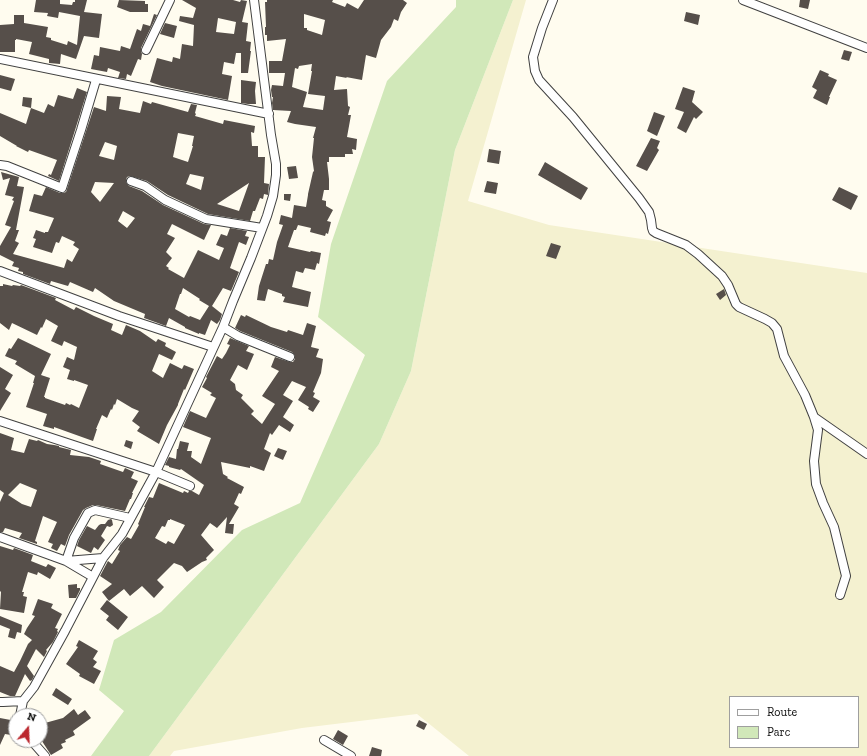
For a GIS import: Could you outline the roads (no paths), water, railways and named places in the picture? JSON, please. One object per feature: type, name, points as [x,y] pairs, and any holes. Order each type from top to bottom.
[{"type":"street","points":[[146,50],[170,0]]},
{"type":"street","points":[[21,708],[22,701],[34,687],[48,663],[103,558],[122,534],[156,472],[223,327],[251,258],[273,196],[276,175],[276,158],[254,0]]},
{"type":"street","points":[[553,0],[542,28],[533,58],[535,71],[539,80],[573,117],[639,198],[649,212],[652,220],[653,231],[686,245],[698,254],[722,276],[739,307],[765,318],[777,329],[784,356],[805,395],[818,430],[814,461],[816,484],[834,526],[846,576],[840,595]]},
{"type":"street","points":[[743,0],[867,48]]},
{"type":"street","points":[[0,59],[96,80],[269,114]]},
{"type":"street","points":[[0,165],[7,166],[62,188],[96,80]]},
{"type":"street","points":[[131,181],[145,186],[165,200],[206,219],[262,228]]},
{"type":"street","points":[[0,271],[119,316],[213,347]]},
{"type":"street","points":[[223,327],[238,336],[290,357]]},
{"type":"street","points":[[814,417],[867,454]]},
{"type":"street","points":[[0,421],[156,472],[190,486]]},
{"type":"street","points":[[66,561],[74,538],[88,513],[95,510],[130,518]]},
{"type":"street","points":[[0,537],[66,561],[93,577]]},
{"type":"street","points":[[66,561],[103,558]]},
{"type":"street","points":[[0,702],[22,701]]},
{"type":"street","points":[[324,740],[351,756]]},
{"type":"street","points":[[38,748],[45,756]]}]
